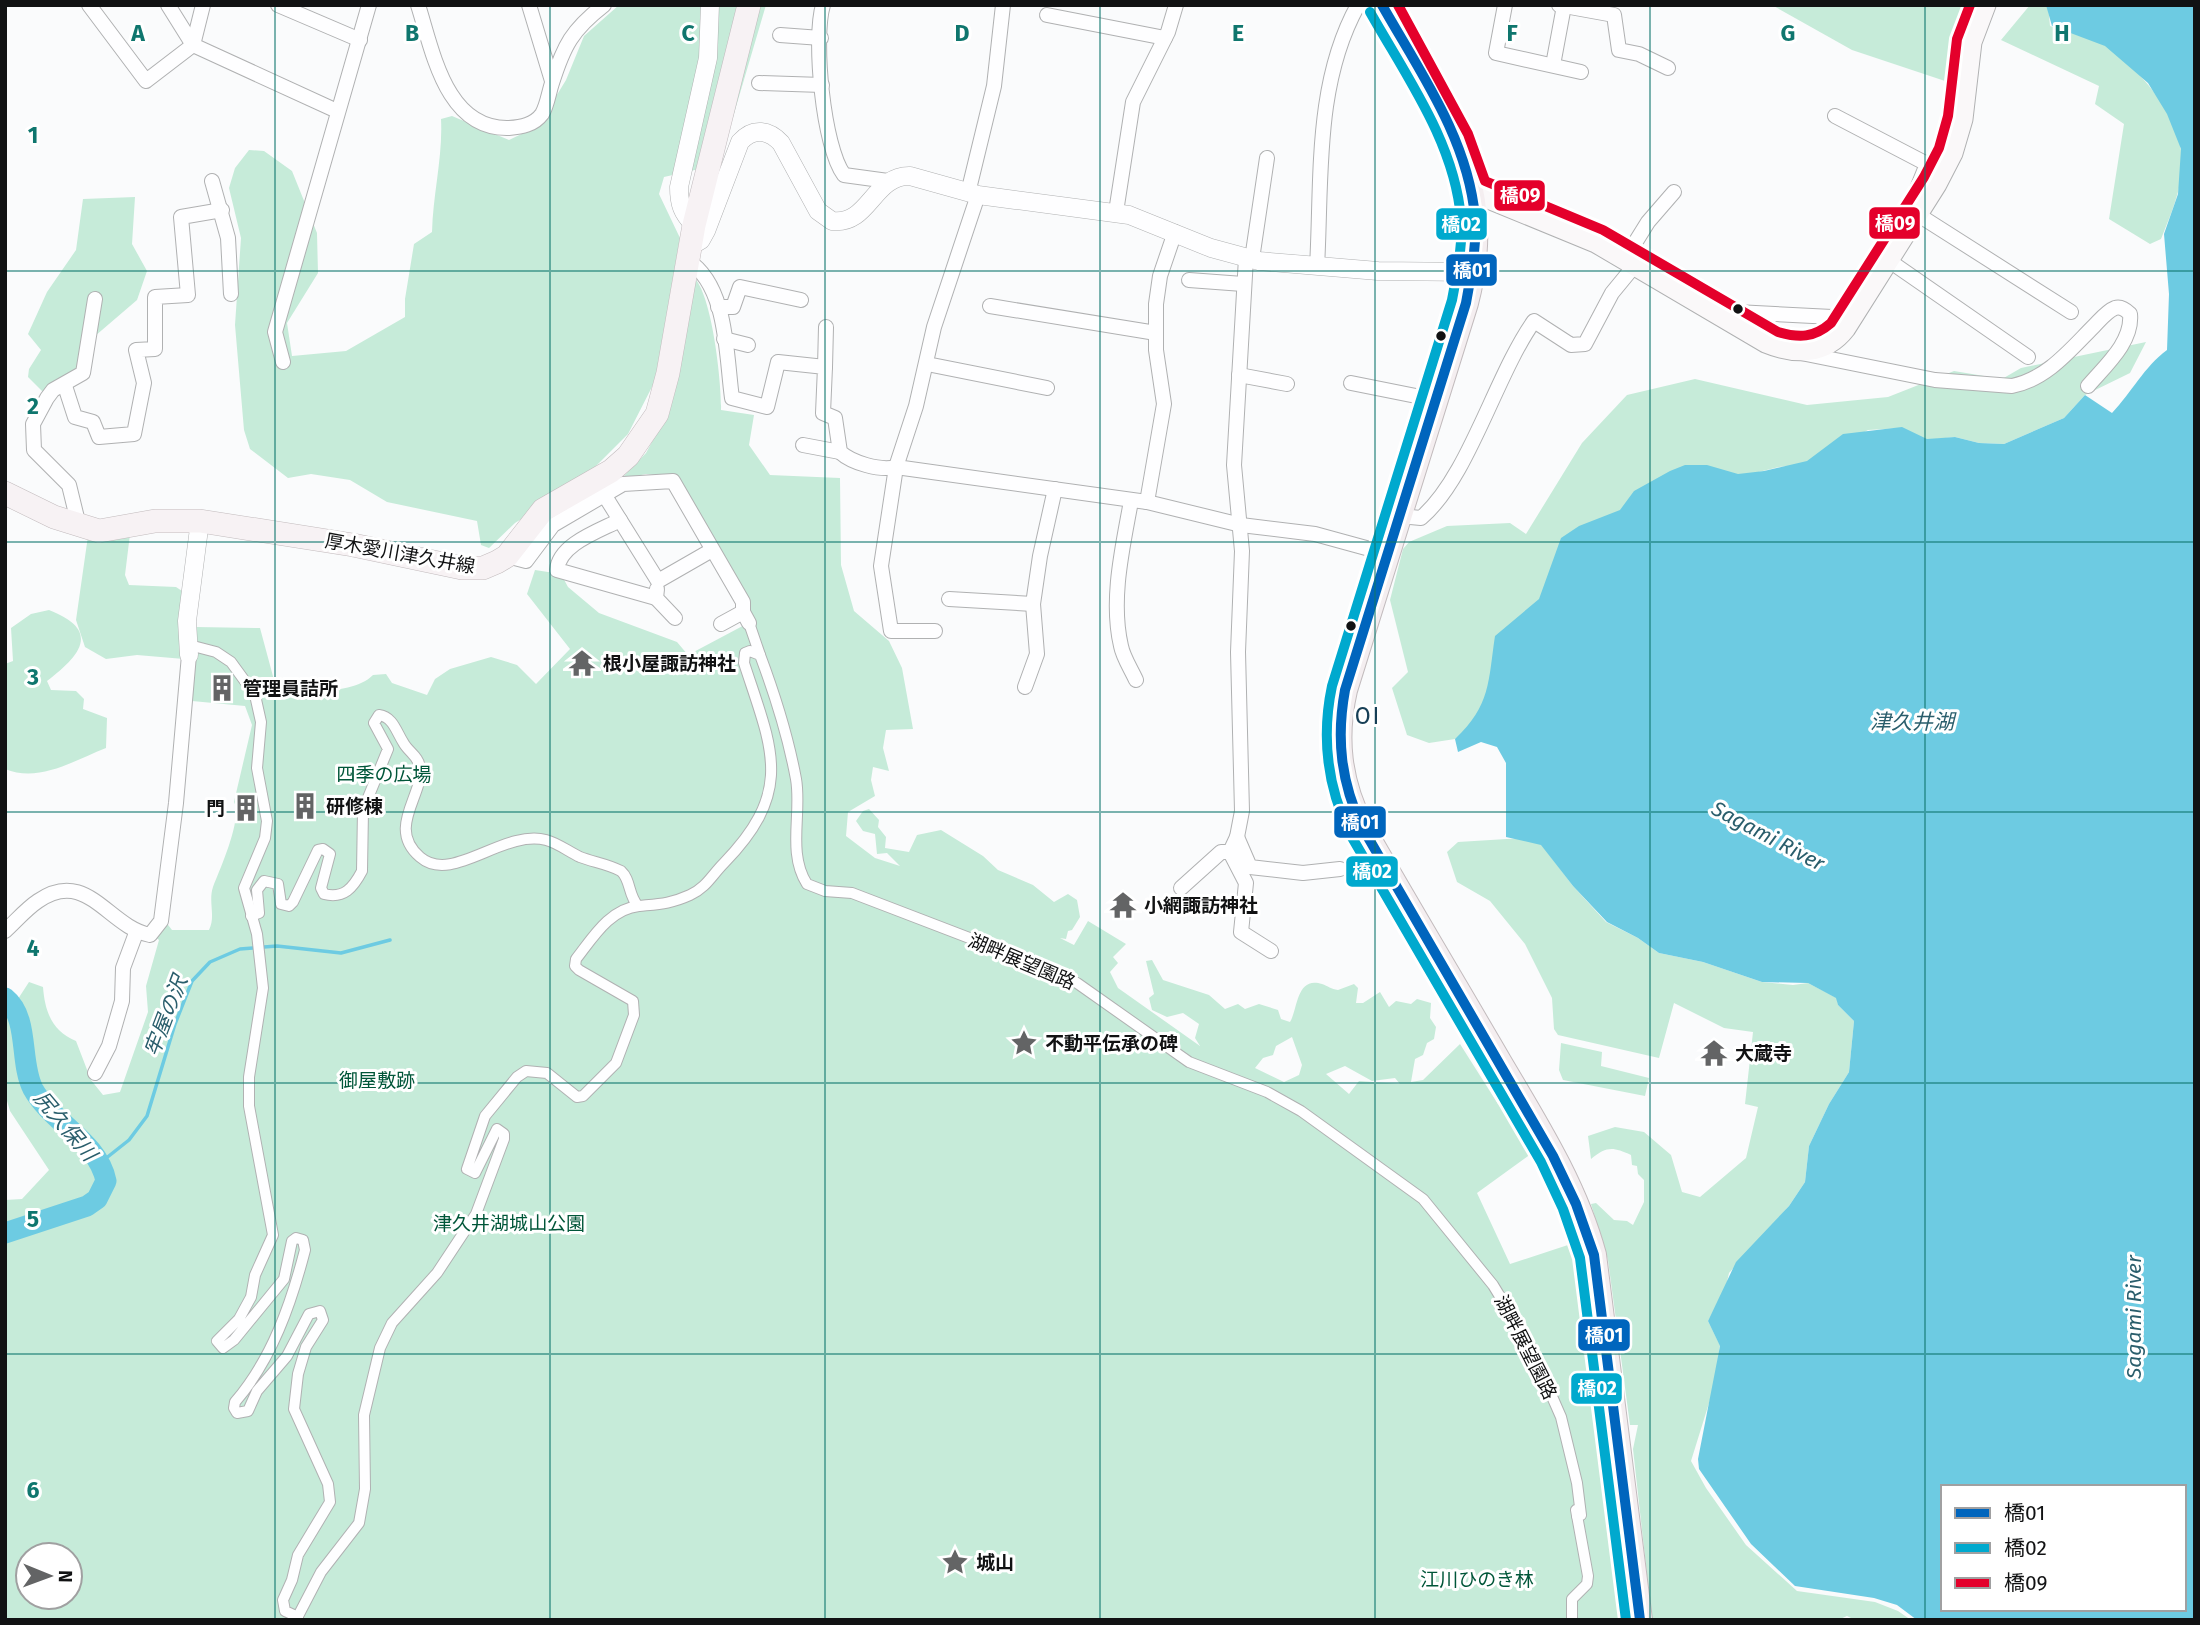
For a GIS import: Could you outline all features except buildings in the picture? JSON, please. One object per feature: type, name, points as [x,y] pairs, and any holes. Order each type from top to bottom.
[{"type":"highway","points":[[1382,5],[1452,133],[1474,192],[1478,230],[1474,272],[1342,706],[1338,742],[1343,778],[1362,827],[1539,1129],[1571,1191],[1588,1234],[1594,1255],[1640,1620]]},
{"type":"main road","points":[[507,556],[543,510],[620,463],[650,427],[663,397],[690,244],[749,5]]},
{"type":"main road","points":[[1474,192],[1583,236],[1760,340],[1790,350],[1810,350],[1828,344],[1852,318],[1917,214],[1955,146],[1962,119],[1971,42],[1985,5]]},
{"type":"main road","name":"厚木愛川津久井線","points":[[5,493],[79,526],[106,531],[155,521],[200,521],[353,545],[468,569],[488,566],[507,556]]},
{"type":"street","points":[[89,5],[146,81],[193,45],[203,5]]},
{"type":"street","points":[[168,5],[193,45],[337,111]]},
{"type":"street","points":[[283,362],[275,332],[369,5]]},
{"type":"street","points":[[418,5],[436,61],[461,111],[498,128],[525,127],[542,114],[567,41],[579,24],[604,5]]},
{"type":"street","points":[[528,5],[552,81]]},
{"type":"street","points":[[710,5],[708,58],[679,187],[679,203],[690,244],[718,307],[732,398],[767,407],[778,362],[825,367]]},
{"type":"street","points":[[823,5],[821,38],[824,121],[844,175],[888,181],[913,176],[973,194],[1116,212],[1147,220],[1211,248],[1249,259],[1317,267],[1474,272]]},
{"type":"street","points":[[934,631],[891,631],[881,566],[896,467],[973,194],[994,86],[1003,5]]},
{"type":"street","points":[[1116,212],[1133,102],[1165,38],[1176,5]]},
{"type":"street","points":[[1317,267],[1326,107],[1341,38],[1358,5]]},
{"type":"street","points":[[1505,5],[1496,53],[1581,72]]},
{"type":"street","points":[[280,6],[360,40]]},
{"type":"street","points":[[1553,65],[1568,6],[1614,15],[1619,50],[1639,54],[1668,68]]},
{"type":"street","points":[[1047,15],[1165,38]]},
{"type":"street","points":[[780,35],[821,38]]},
{"type":"street","points":[[759,83],[822,85]]},
{"type":"street","points":[[1835,116],[1927,164],[1910,206],[1917,214],[2071,312]]},
{"type":"street","points":[[690,244],[704,235],[736,150],[750,133],[763,131],[775,136],[791,158],[818,211],[832,221],[855,217],[888,181]]},
{"type":"street","points":[[1230,852],[1237,837],[1242,811],[1238,652],[1241,525],[1234,465],[1243,284],[1267,158]]},
{"type":"street","points":[[212,181],[228,238],[231,294]]},
{"type":"street","points":[[1400,516],[1421,517],[1436,505],[1469,447],[1514,348],[1534,321],[1571,345],[1585,344],[1630,262],[1647,222],[1674,192]]},
{"type":"street","points":[[65,386],[75,417],[93,422],[99,437],[134,434],[144,383],[136,350],[155,349],[155,298],[188,295],[181,217],[222,210]]},
{"type":"street","points":[[1147,502],[1164,404],[1156,333],[1160,276],[1175,232]]},
{"type":"street","points":[[1888,260],[2028,357]]},
{"type":"street","points":[[1189,281],[1243,284]]},
{"type":"street","points":[[718,307],[733,307],[740,287],[801,300]]},
{"type":"street","points":[[79,526],[69,485],[34,450],[33,424],[53,390],[65,386],[83,373],[95,299]]},
{"type":"street","points":[[990,306],[1156,333]]},
{"type":"street","points":[[1790,350],[1935,380],[2012,386],[2024,384],[2050,369],[2105,315],[2116,308],[2124,309],[2130,314],[2131,326],[2119,350],[2088,386]]},
{"type":"street","points":[[1711,311],[1852,318]]},
{"type":"street","points":[[826,327],[823,413],[835,418],[840,452]]},
{"type":"street","points":[[723,339],[748,345]]},
{"type":"street","points":[[927,364],[1046,388]]},
{"type":"street","points":[[1239,375],[1287,384]]},
{"type":"street","points":[[1351,383],[1436,400]]},
{"type":"street","points":[[803,445],[840,452],[846,458],[886,469],[896,467],[1147,502],[1241,525],[1306,532],[1388,554]]},
{"type":"street","points":[[189,649],[216,652],[231,662],[250,684],[259,705],[261,731],[257,768],[267,830],[244,888],[257,934],[263,988],[250,1065],[249,1106],[273,1235],[255,1275],[251,1297],[239,1319],[217,1341],[219,1346],[227,1348],[284,1279],[292,1241],[300,1238],[305,1250],[295,1288],[267,1356],[235,1402],[234,1408],[237,1413],[248,1411],[257,1391],[287,1356],[309,1314],[320,1311],[323,1320],[308,1339],[298,1374],[294,1409],[331,1493],[326,1510],[298,1555],[282,1606],[294,1617],[321,1572],[359,1523],[365,1489],[364,1415],[380,1348],[391,1323],[437,1273],[476,1214],[504,1139],[501,1131],[497,1129],[474,1172],[467,1169],[485,1116],[526,1071],[547,1073],[555,1077],[570,1094],[583,1096],[624,1059],[634,1015],[633,1001],[575,966],[576,959],[606,922],[638,906],[660,906],[699,890],[741,846],[765,808],[771,783],[771,744],[744,663],[745,653],[759,652],[743,601],[673,481],[635,481],[623,484],[553,525],[526,561],[507,556]]},
{"type":"street","points":[[1025,687],[1037,654],[1033,604],[1040,556],[1055,489]]},
{"type":"street","points":[[605,496],[659,581],[656,598]]},
{"type":"street","points":[[1131,501],[1122,553],[1118,609],[1121,647],[1136,680]]},
{"type":"street","points":[[620,520],[570,547],[558,561],[557,570],[656,598],[675,618]]},
{"type":"street","points":[[5,931],[45,896],[70,890],[91,897],[136,933],[150,935],[161,921],[176,803],[189,649],[190,590],[200,521]]},
{"type":"street","points":[[659,581],[712,550]]},
{"type":"street","points":[[949,599],[1033,604]]},
{"type":"street","points":[[720,624],[746,617]]},
{"type":"street","name":"湖畔展望園路","points":[[759,652],[780,711],[797,781],[797,859],[807,884],[825,891],[852,893],[1045,967],[1092,991],[1189,1062],[1267,1091],[1301,1111],[1423,1199],[1513,1314],[1561,1418],[1571,1450],[1578,1499],[1577,1516],[1587,1568],[1587,1584],[1573,1600],[1572,1620]]},
{"type":"street","points":[[251,916],[259,913],[257,890],[264,881],[278,884],[281,904],[289,906],[317,850],[323,849],[330,854],[321,888],[324,894],[333,896],[346,893],[357,880],[362,871],[366,800],[388,749],[374,723],[379,715],[391,722],[420,764],[421,775],[407,811],[407,832],[415,852],[432,864],[452,866],[497,845],[546,840],[567,851],[621,871],[627,880],[629,895],[638,906]]},
{"type":"street","points":[[1237,837],[1250,867],[1303,873],[1340,869]]},
{"type":"street","points":[[1181,888],[1221,852],[1230,852]]},
{"type":"street","points":[[1230,852],[1246,883],[1241,932],[1271,951]]},
{"type":"street","points":[[95,1073],[109,1046],[122,1001],[123,968],[136,933]]},
{"type":"green space","points":[[619,5],[766,5],[733,117],[699,169],[664,177],[659,194],[680,238],[655,381],[628,434],[581,481],[515,523],[489,548],[481,545],[477,521],[387,502],[350,480],[311,474],[288,478],[250,449],[244,430],[235,325],[241,238],[229,188],[235,168],[249,150],[264,151],[292,171],[317,233],[318,273],[287,323],[292,356],[346,351],[405,317],[405,299],[414,244],[432,232],[441,147],[441,119],[452,116],[509,140],[538,126],[566,80],[584,36]]},
{"type":"green space","points":[[1772,5],[1978,5],[1948,82],[1852,50]]},
{"type":"green space","points":[[2030,5],[2048,5],[2050,26],[2093,40],[2118,55],[2153,91],[2172,121],[2181,150],[2182,173],[2177,196],[2161,239],[2150,244],[2109,219],[2124,124],[2095,104],[2099,86],[2001,40]]},
{"type":"green space","points":[[135,197],[132,244],[147,271],[137,300],[88,342],[79,372],[46,395],[28,377],[29,369],[41,350],[28,334],[47,292],[76,250],[83,199]]},
{"type":"green space","name":"津久井湖城山公園","points":[[691,275],[705,298],[710,317],[720,380],[721,410],[754,415],[749,445],[770,475],[840,478],[841,565],[854,611],[889,641],[902,668],[913,729],[886,730],[883,748],[889,771],[873,767],[871,780],[875,796],[848,812],[846,836],[875,858],[900,866],[887,853],[877,854],[875,834],[863,831],[856,821],[863,811],[869,809],[879,820],[878,827],[886,837],[885,848],[909,852],[917,835],[941,830],[983,856],[998,870],[1033,885],[1054,902],[1068,894],[1077,900],[1080,917],[1072,930],[1068,931],[1066,939],[1060,938],[1074,945],[1088,921],[1126,944],[1113,957],[1118,963],[1110,972],[1118,988],[1200,1046],[1195,1038],[1199,1024],[1183,1013],[1167,1017],[1152,1010],[1149,998],[1154,994],[1146,961],[1152,960],[1163,980],[1209,995],[1225,1009],[1238,1004],[1245,1009],[1259,1004],[1278,1010],[1281,1019],[1290,1022],[1299,995],[1307,985],[1313,983],[1338,990],[1354,984],[1358,988],[1356,1003],[1363,1003],[1380,992],[1389,1007],[1396,1001],[1411,1004],[1417,999],[1431,1003],[1430,1018],[1436,1027],[1434,1039],[1427,1043],[1423,1055],[1415,1059],[1411,1082],[1423,1080],[1460,1044],[1498,1104],[1510,1106],[1535,1151],[1477,1193],[1510,1264],[1580,1241],[1628,1620],[5,1620],[5,1200],[22,1199],[49,1170],[10,1111],[5,1094],[5,1019],[29,982],[43,987],[51,1020],[61,1032],[76,1041],[91,1080],[103,1095],[120,1092],[148,1012],[146,986],[159,940],[154,936],[165,921],[172,930],[209,930],[213,887],[236,820],[234,802],[252,725],[245,706],[192,701],[196,627],[260,628],[274,680],[308,679],[319,691],[348,688],[373,675],[386,674],[392,683],[427,695],[435,679],[450,669],[491,657],[517,665],[536,684],[570,649],[527,594],[535,570],[561,574],[568,587],[599,613],[677,642],[688,655],[752,621],[675,477],[646,474],[621,479],[646,453],[659,429]],"holes":[[[1292,1037],[1302,1065],[1299,1075],[1284,1082],[1255,1068],[1263,1058],[1273,1055],[1276,1046]],[[1345,1066],[1372,1081],[1395,1078],[1400,1084],[1359,1081],[1349,1094],[1326,1074]]]},
{"type":"green space","points":[[2146,342],[2130,373],[2085,395],[2064,418],[2004,444],[1979,443],[1955,437],[1927,440],[1902,428],[1868,430],[1807,464],[1779,467],[1738,477],[1620,513],[1538,602],[1485,705],[1469,729],[1455,739],[1429,743],[1407,735],[1392,688],[1408,672],[1390,600],[1403,549],[1409,542],[1447,526],[1510,523],[1526,534],[1582,443],[1627,395],[1695,379],[1807,405],[1888,397],[1954,371],[2002,379],[2021,368]]},
{"type":"green space","points":[[130,534],[125,575],[129,585],[176,587],[182,591],[184,659],[137,655],[106,659],[85,647],[76,620],[88,536]]},
{"type":"green space","points":[[49,610],[66,618],[76,626],[81,635],[76,653],[47,681],[51,690],[76,691],[84,699],[83,709],[107,718],[106,748],[56,769],[18,773],[5,769],[5,664],[13,661],[11,628],[31,614]]},
{"type":"green space","points":[[1523,838],[1541,844],[1573,886],[1606,922],[1638,938],[1659,953],[1703,962],[1762,982],[1793,985],[1808,983],[1837,998],[1838,1005],[1854,1021],[1849,1072],[1829,1104],[1809,1146],[1805,1182],[1789,1206],[1729,1273],[1726,1286],[1708,1321],[1720,1345],[1714,1387],[1691,1461],[1706,1488],[1746,1545],[1797,1591],[1875,1602],[1898,1611],[1911,1620],[1855,1620],[1847,1616],[1838,1620],[1652,1620],[1633,1449],[1638,1425],[1630,1425],[1608,1260],[1591,1204],[1596,1203],[1614,1220],[1627,1221],[1633,1225],[1644,1202],[1644,1180],[1638,1174],[1637,1166],[1632,1165],[1631,1155],[1625,1152],[1606,1150],[1591,1159],[1588,1136],[1615,1127],[1644,1132],[1671,1155],[1682,1192],[1700,1197],[1746,1158],[1758,1107],[1745,1104],[1753,1032],[1724,1028],[1674,1003],[1659,1058],[1558,1035],[1554,1029],[1552,998],[1525,944],[1490,901],[1457,882],[1447,852],[1458,842]]},
{"type":"green space","points":[[1561,1043],[1602,1052],[1601,1066],[1649,1078],[1645,1096],[1563,1080],[1559,1070]]},
{"type":"water","name":"津久井湖","points":[[2046,5],[2195,5],[2195,1620],[1917,1620],[1897,1605],[1874,1598],[1795,1586],[1751,1544],[1699,1469],[1698,1459],[1720,1346],[1708,1321],[1736,1262],[1789,1206],[1805,1182],[1809,1146],[1829,1104],[1849,1072],[1854,1021],[1838,1005],[1836,998],[1808,983],[1762,982],[1703,962],[1659,953],[1638,938],[1607,922],[1573,886],[1541,845],[1506,837],[1506,763],[1497,747],[1481,742],[1458,752],[1455,739],[1467,727],[1482,704],[1489,680],[1495,636],[1539,599],[1561,538],[1579,526],[1620,510],[1634,491],[1670,471],[1685,465],[1707,465],[1738,474],[1764,471],[1807,461],[1843,434],[1902,427],[1927,439],[1955,437],[1979,443],[2004,444],[2064,418],[2085,395],[2112,413],[2167,350],[2169,294],[2164,234],[2178,194],[2181,149],[2167,114],[2148,83],[2105,46],[2052,26]]},
{"type":"waterway","name":"牢屋の沢","points":[[100,1163],[129,1140],[147,1116],[175,1024],[192,981],[210,962],[240,949],[277,946],[341,953],[390,940]]},
{"type":"waterway","name":"尻久保川","points":[[5,998],[18,1017],[26,1066],[33,1089],[51,1112],[94,1155],[106,1181],[97,1199],[87,1206],[5,1233]]},
{"type":"transit line","name":"橋01","points":[[1382,5],[1453,133],[1471,188],[1475,239],[1466,303],[1345,690],[1341,726],[1342,760],[1349,794],[1362,827],[1553,1156],[1576,1204],[1594,1255],[1640,1620]]},
{"type":"transit line","name":"橋09","points":[[1398,5],[1468,134],[1485,181],[1603,230],[1778,332],[1800,336],[1818,332],[1831,323],[1924,177],[1939,148],[1948,116],[1957,39],[1970,5]]},
{"type":"transit line","name":"橋02","points":[[1370,12],[1439,137],[1457,191],[1461,239],[1452,300],[1332,686],[1327,724],[1328,762],[1336,798],[1350,834],[1541,1162],[1563,1209],[1580,1258],[1626,1620]]},
{"type":"place","name":"根小屋諏訪神社","points":[[582,663]]},
{"type":"place","name":"管理員詰所","points":[[222,688]]},
{"type":"place","name":"研修棟","points":[[305,806]]},
{"type":"place","name":"門","points":[[246,808]]},
{"type":"place","name":"小網諏訪神社","points":[[1123,905]]},
{"type":"place","name":"不動平伝承の碑","points":[[1024,1043]]},
{"type":"place","name":"大蔵寺","points":[[1714,1053]]},
{"type":"place","name":"城山","points":[[955,1562]]},
{"type":"district","name":"OI","points":[[1368,716]]},
{"type":"park label","name":"四季の広場","points":[[384,774]]},
{"type":"park label","name":"御屋敷跡","points":[[377,1080]]},
{"type":"park label","name":"江川ひのき林","points":[[1477,1579]]},
{"type":"water label","name":"Sagami River","points":[[1768,836]]},
{"type":"water label","name":"Sagami River","points":[[2134,1317]]}]
